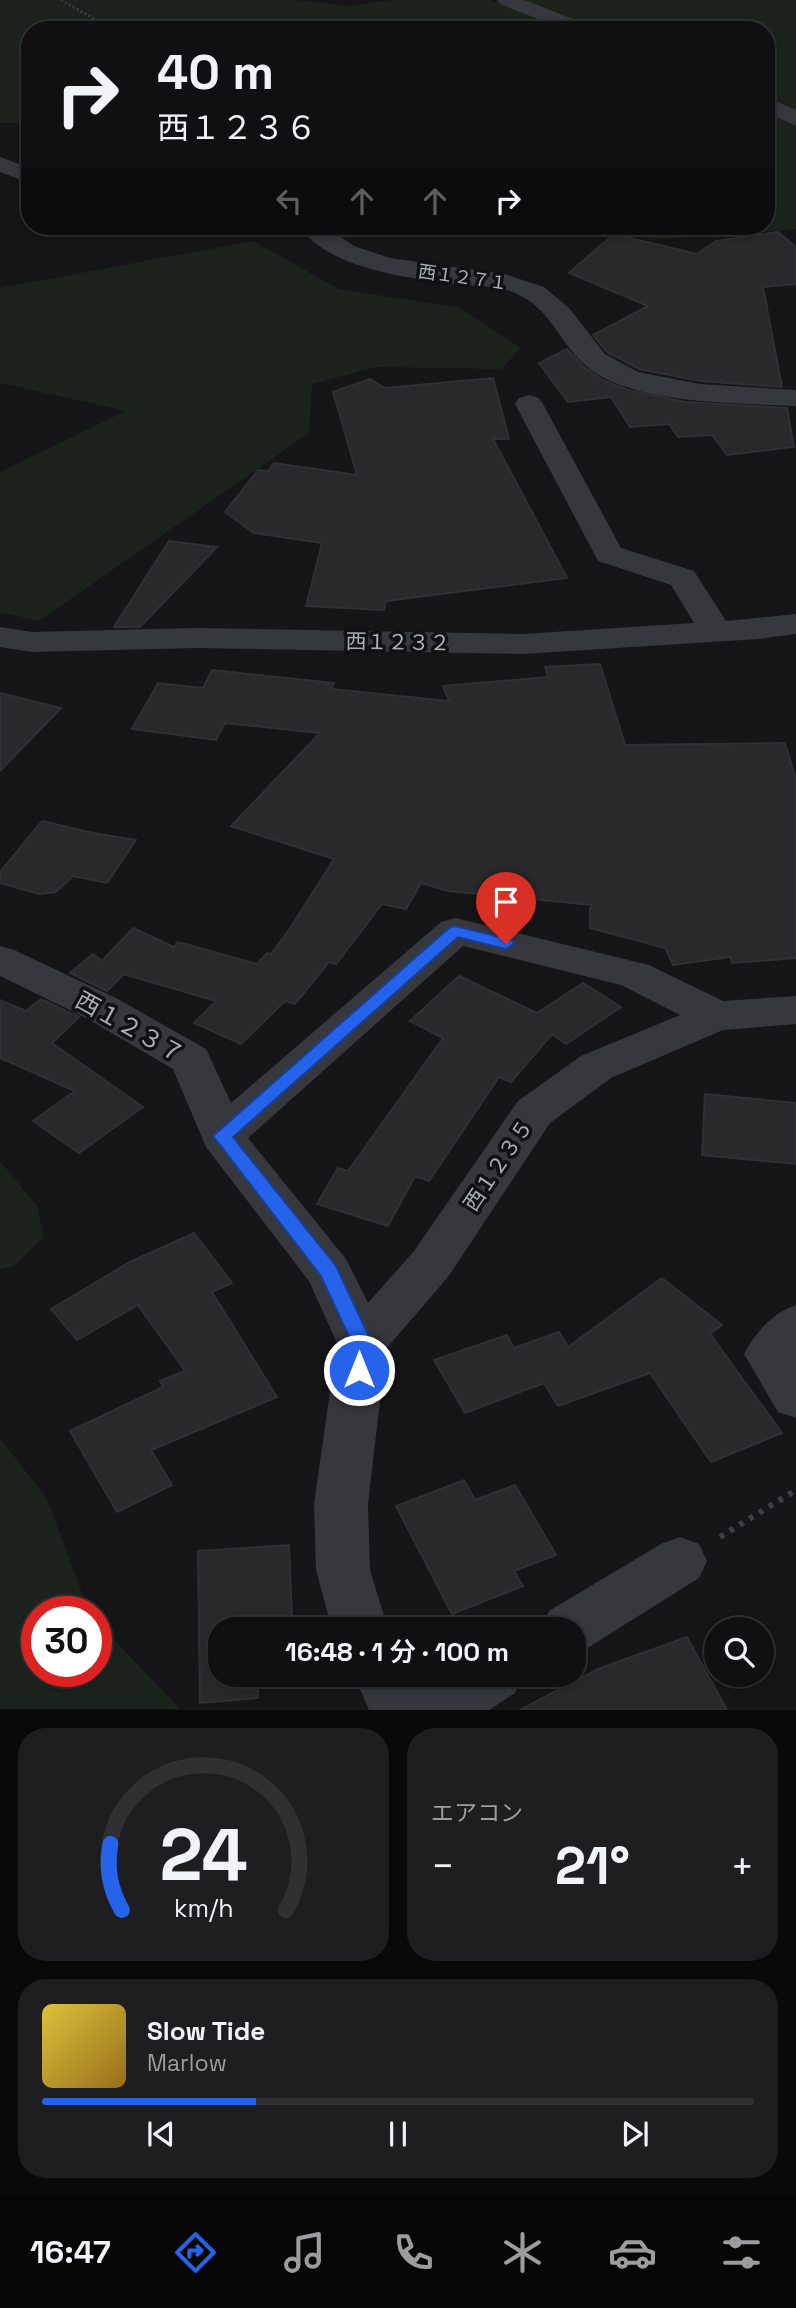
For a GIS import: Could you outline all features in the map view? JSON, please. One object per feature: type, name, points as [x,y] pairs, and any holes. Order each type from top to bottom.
[{"type":"street","points":[[507,0],[561,21]]},
{"type":"street","points":[[775,108],[796,119]]},
{"type":"street","points":[[0,164],[21,172]]},
{"type":"street","name":"西１２７１","points":[[323,235],[343,250],[373,260],[419,271],[513,284],[539,293],[555,305],[591,354],[608,369],[636,379],[681,390],[796,398]]},
{"type":"street","points":[[529,404],[609,554],[683,578],[716,632]]},
{"type":"street","name":"西１２３２","points":[[0,637],[33,642],[196,638],[522,644],[716,632],[796,624]]},
{"type":"street","points":[[222,1136],[455,931],[634,975],[717,1016]]},
{"type":"street","name":"西１２３７","points":[[0,959],[101,1008],[191,1060],[222,1136],[329,1272],[362,1343]]},
{"type":"street","name":"西１２３５","points":[[362,1343],[430,1264],[534,1112],[596,1066],[717,1016],[796,1010]]},
{"type":"street","points":[[796,1324],[769,1354],[796,1397]]},
{"type":"street","points":[[357,1617],[343,1570],[341,1504],[362,1343]]},
{"type":"street","points":[[586,1619],[680,1561]]},
{"type":"street","points":[[388,1687],[399,1710]]},
{"type":"street","points":[[438,1710],[475,1687]]},
{"type":"path","points":[[61,0],[98,21]]},
{"type":"path","points":[[680,1561],[796,1490]]},
{"type":"shaded area","points":[[0,0],[295,0],[350,6],[392,0],[796,0],[796,229],[775,231],[775,21],[21,21],[21,123],[0,123]]},
{"type":"shaded area","points":[[643,235],[717,235],[651,240]]},
{"type":"shaded area","points":[[253,241],[339,289],[460,308],[521,348],[501,369],[376,367],[312,384],[309,433],[39,621],[0,612],[0,472],[126,411],[0,383],[0,288]]},
{"type":"shaded area","points":[[0,1161],[37,1206],[44,1237],[14,1266],[0,1269]]},
{"type":"shaded area","points":[[0,1438],[47,1499],[83,1596],[21,1596],[21,1687],[112,1687],[112,1638],[180,1709],[0,1709]]},
{"type":"building","points":[[775,232],[796,247],[796,284],[763,287],[782,387],[700,381],[639,369],[607,352],[593,335],[648,306],[569,273],[613,235],[697,254],[716,241],[775,235]]},
{"type":"building","points":[[567,349],[584,367],[603,380],[628,390],[685,402],[787,408],[794,447],[727,455],[712,435],[678,437],[669,424],[630,427],[611,397],[568,402],[539,363]]},
{"type":"building","points":[[493,378],[509,439],[493,439],[567,578],[386,601],[384,610],[306,606],[322,543],[254,533],[225,512],[258,470],[268,471],[274,463],[357,475],[333,392],[370,379],[385,388]]},
{"type":"building","points":[[169,541],[217,547],[140,627],[114,627]]},
{"type":"building","points":[[600,664],[625,745],[785,743],[796,780],[796,958],[732,963],[730,957],[673,965],[665,948],[590,928],[592,905],[448,891],[421,883],[406,909],[382,904],[336,964],[329,962],[295,1004],[285,1001],[241,1044],[194,1023],[216,1001],[120,973],[123,975],[107,991],[70,973],[93,954],[102,961],[133,928],[174,947],[178,942],[257,964],[267,953],[271,954],[289,930],[334,859],[231,826],[320,733],[225,723],[216,740],[132,729],[158,683],[203,688],[212,670],[334,683],[331,689],[449,701],[443,686],[548,677],[545,667]]},
{"type":"building","points":[[0,693],[61,708],[0,771]]},
{"type":"building","points":[[42,821],[136,840],[107,883],[73,876],[56,892],[39,894],[0,883],[0,872]]},
{"type":"building","points":[[459,976],[537,1013],[583,983],[621,1007],[566,1044],[552,1034],[511,1082],[499,1077],[429,1181],[415,1176],[388,1226],[317,1204],[338,1168],[348,1171],[443,1038],[410,1021]]},
{"type":"building","points":[[41,999],[79,1017],[52,1043],[143,1107],[79,1153],[33,1121],[75,1091],[0,1058],[0,1000],[26,1011]]},
{"type":"building","points":[[705,1094],[796,1103],[796,1164],[702,1155]]},
{"type":"building","points":[[194,1233],[232,1283],[212,1292],[277,1397],[151,1450],[172,1485],[117,1512],[70,1431],[163,1387],[160,1381],[185,1371],[138,1305],[77,1340],[51,1309],[130,1262]]},
{"type":"building","points":[[662,1278],[722,1325],[710,1334],[782,1433],[711,1462],[650,1373],[558,1406],[544,1383],[465,1413],[434,1360],[507,1335],[514,1348],[559,1332],[568,1347]]},
{"type":"building","points":[[464,1480],[475,1500],[515,1485],[556,1555],[514,1571],[523,1586],[452,1614],[396,1506]]},
{"type":"building","points":[[289,1545],[292,1617],[208,1617],[208,1687],[258,1687],[258,1698],[200,1703],[198,1551]]},
{"type":"building","points":[[687,1637],[704,1668],[704,1687],[714,1687],[727,1710],[520,1710],[564,1687],[586,1687],[586,1675]]},
{"type":"route","points":[[359,1370],[362,1343],[329,1272],[222,1136],[455,931],[506,944]]}]
